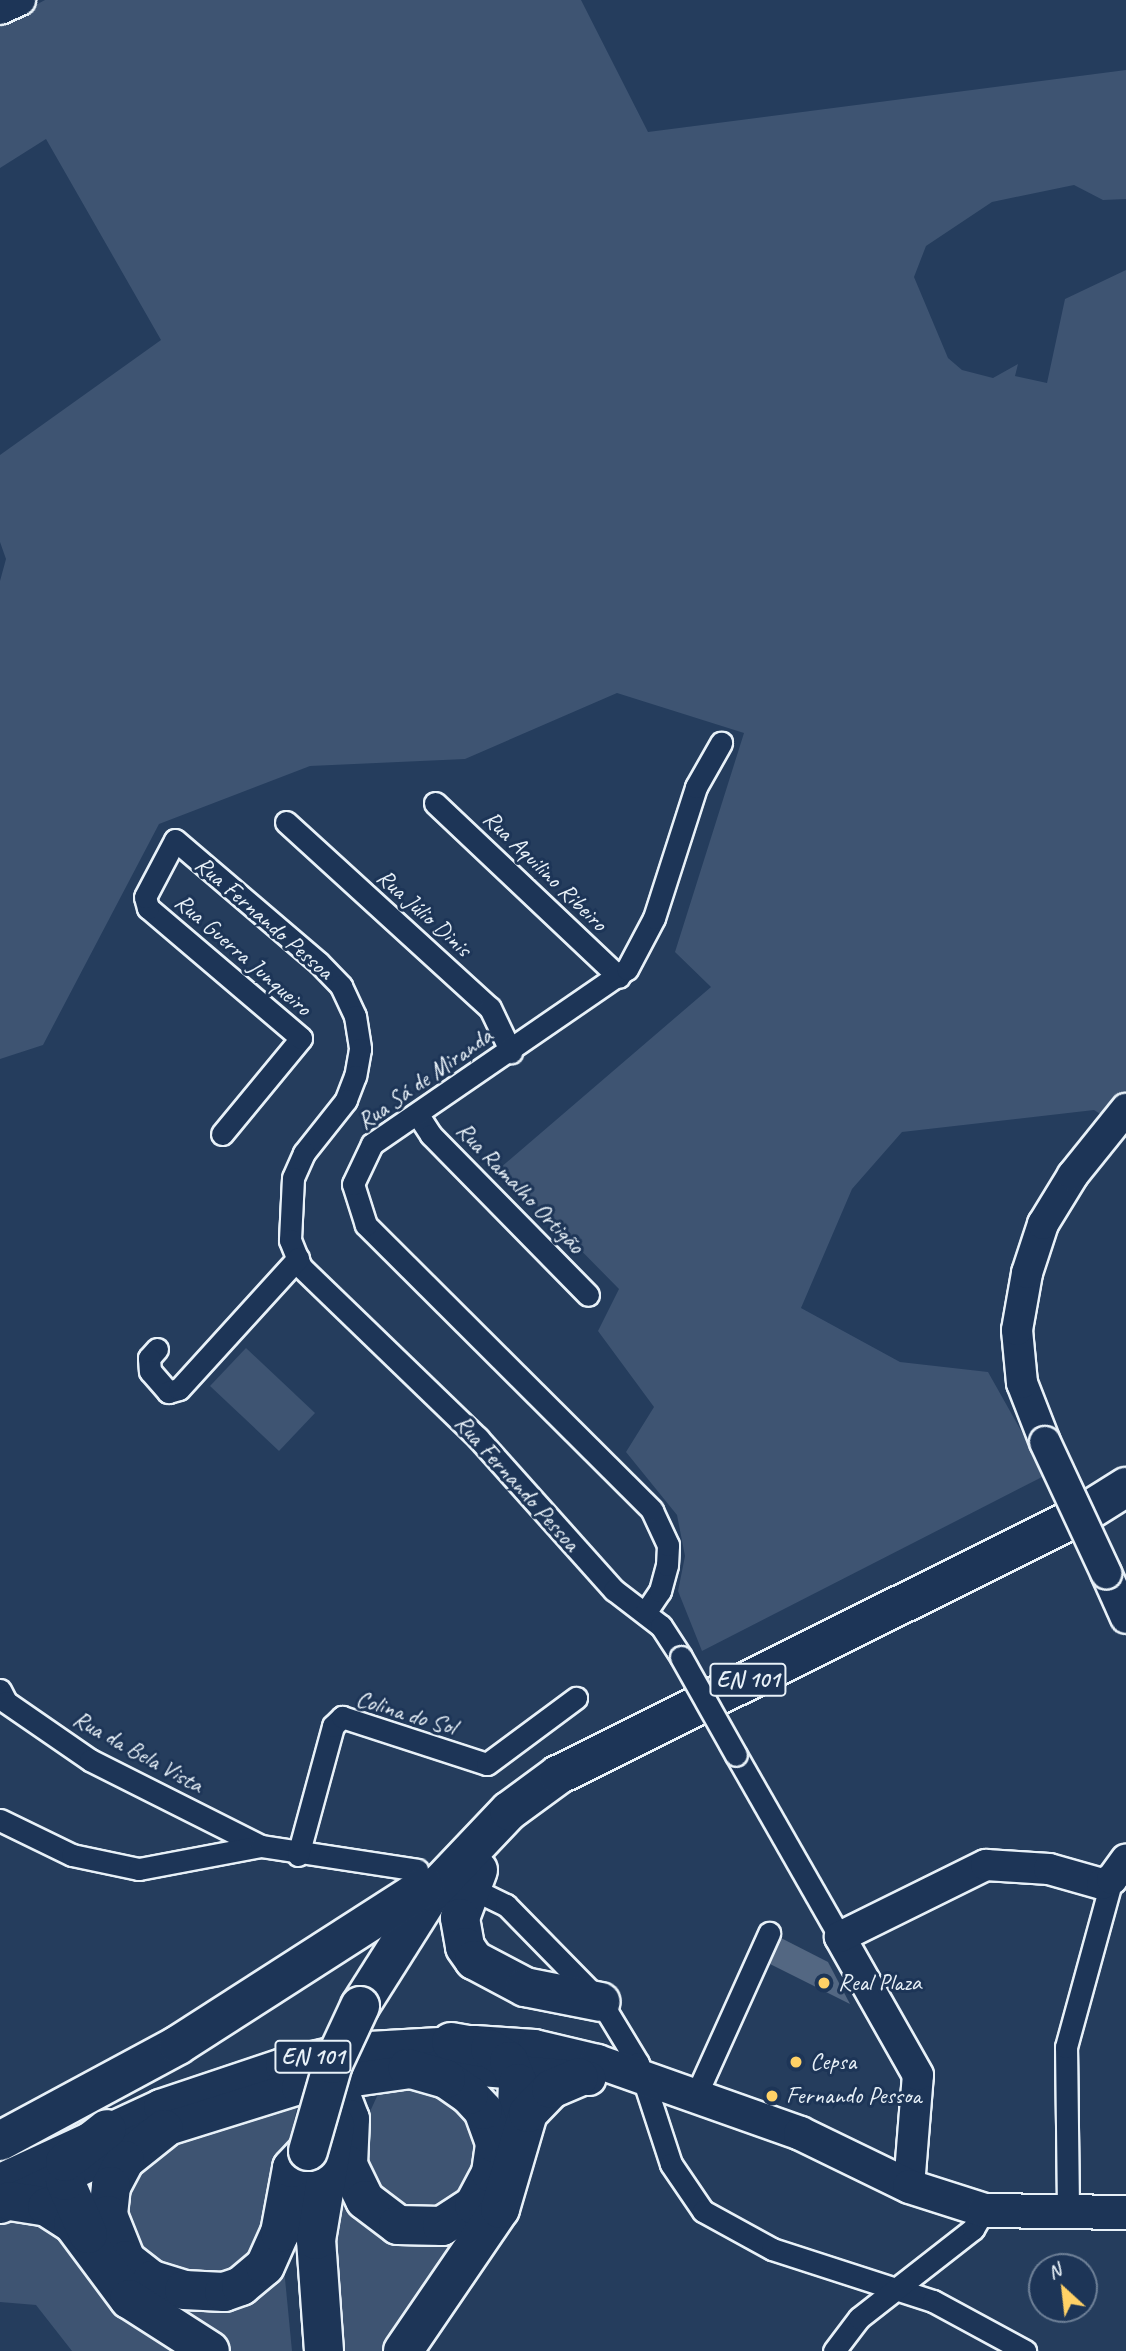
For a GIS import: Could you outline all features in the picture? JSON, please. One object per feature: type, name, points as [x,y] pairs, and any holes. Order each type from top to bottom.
[{"type":"highway","name":"EN 101","points":[[474,1873],[518,1803],[582,1760],[1071,1520],[1126,1487]]},
{"type":"highway","name":"EN 101","points":[[324,2351],[316,2240],[318,2150],[343,2101],[373,2001],[408,1922],[474,1873],[524,1826],[593,1776],[1089,1535],[1126,1510]]},
{"type":"highway","points":[[474,1873],[460,1918],[465,1947],[474,1960],[524,1987],[601,2002]]},
{"type":"highway","points":[[0,2141],[194,2035],[401,1903],[474,1873]]},
{"type":"highway","name":"EN 101","points":[[304,2351],[297,2276],[333,2064],[373,2001]]},
{"type":"highway","points":[[451,2042],[501,2053],[514,2068],[515,2154]]},
{"type":"highway","points":[[343,2101],[350,2119],[348,2165],[365,2200],[398,2225],[442,2226],[474,2205],[491,2173],[495,2143],[487,2117],[469,2095],[439,2076],[408,2068]]},
{"type":"highway","points":[[403,2351],[500,2209],[528,2113],[551,2089],[579,2077]]},
{"type":"highway","points":[[102,2260],[64,2175],[70,2156],[107,2129]]},
{"type":"highway","points":[[164,2129],[125,2160],[111,2186],[108,2216],[126,2260],[152,2280],[184,2290],[224,2292],[241,2286],[265,2266],[280,2233],[292,2168],[318,2150]]},
{"type":"highway","points":[[3,2195],[63,2216],[137,2305],[210,2351]]},
{"type":"main road","name":"EN 101","points":[[3,2195],[107,2129],[188,2096],[320,2055],[451,2042],[545,2048],[643,2081],[696,2095],[800,2133],[909,2186],[984,2210],[1068,2208],[1126,2212]]},
{"type":"main road","name":"EN 101","points":[[3,2195],[64,2175],[164,2129],[298,2087],[408,2068],[514,2068],[579,2077],[643,2081]]},
{"type":"street","points":[[0,9],[20,0]]},
{"type":"street","name":"Rua Sá de Miranda","points":[[645,1613],[660,1591],[667,1565],[668,1545],[652,1510],[366,1225],[356,1205],[353,1184],[359,1161],[372,1144],[619,977],[641,951],[696,787],[721,743]]},
{"type":"street","name":"Rua Aquilino Ribeiro","points":[[435,803],[619,977]]},
{"type":"street","name":"Rua Júlio Dinis","points":[[286,822],[490,1008],[511,1052]]},
{"type":"street","name":"Rua Guerra Junqueiro","points":[[175,841],[145,897],[148,908],[300,1038],[222,1134]]},
{"type":"street","name":"Rua Fernando Pessoa","points":[[175,841],[319,963],[341,986],[355,1016],[360,1049],[346,1100],[304,1153],[293,1178],[289,1209],[298,1258],[322,1291],[442,1401],[614,1590],[645,1613],[681,1657],[918,2075],[909,2186]]},
{"type":"street","points":[[1126,1109],[1073,1175],[1043,1224],[1027,1273],[1017,1330],[1022,1383],[1045,1442],[1126,1618]]},
{"type":"street","name":"Rua Ramalho Ortigão","points":[[418,1115],[431,1135],[588,1294]]},
{"type":"street","points":[[156,1349],[149,1358],[150,1371],[168,1392],[179,1389],[298,1258]]},
{"type":"street","name":"Rua da Bela Vista","points":[[0,1690],[6,1702],[90,1760],[261,1846]]},
{"type":"street","name":"Colina do Sol","points":[[298,1856],[333,1726],[342,1717],[487,1764],[576,1698]]},
{"type":"street","points":[[0,1820],[72,1855],[139,1869],[261,1846],[298,1856],[343,1856],[417,1870]]},
{"type":"street","points":[[840,1937],[986,1865],[1049,1869],[1102,1884],[1119,1870]]},
{"type":"street","points":[[1068,2208],[1066,2047],[1119,1870]]},
{"type":"street","points":[[474,1873],[601,2002],[625,2037],[671,2164],[704,2211],[772,2249],[944,2306],[1025,2351]]},
{"type":"street","points":[[696,2095],[769,1933]]},
{"type":"street","points":[[834,2351],[859,2318],[893,2288],[973,2229],[984,2210]]},
{"type":"shaded area","points":[[45,0],[581,0],[648,132],[1126,70],[1126,199],[1103,200],[1074,185],[992,202],[926,246],[914,277],[948,358],[962,370],[993,378],[1018,364],[1015,376],[1047,383],[1065,299],[1126,270],[1126,1109],[1113,1122],[1094,1110],[902,1132],[852,1189],[801,1308],[900,1362],[988,1372],[1046,1475],[702,1651],[678,1591],[685,1556],[677,1515],[626,1452],[654,1407],[598,1331],[619,1289],[500,1168],[711,987],[675,952],[744,733],[617,693],[465,759],[310,766],[159,824],[43,1045],[0,1059],[0,581],[6,559],[0,542],[0,455],[161,340],[46,139],[0,168],[0,24]]},
{"type":"shaded area","points":[[246,1348],[315,1413],[279,1451],[210,1386]]},
{"type":"shaded area","points":[[384,2081],[435,2085],[483,2139],[464,2202],[401,2215],[365,2171],[368,2116]]},
{"type":"shaded area","points":[[299,2098],[267,2239],[219,2280],[149,2264],[120,2202],[147,2149]]},
{"type":"shaded area","points":[[507,2161],[392,2351],[340,2351],[333,2215],[345,2189],[397,2237]]},
{"type":"shaded area","points":[[23,2216],[69,2234],[189,2351],[72,2351],[36,2305],[0,2302],[0,2221]]},
{"type":"shaded area","points":[[283,2258],[292,2351],[223,2351],[159,2295]]},
{"type":"building","name":"Real Plaza","points":[[781,1938],[828,1962],[850,2004],[770,1964]]},
{"type":"place","name":"Real Plaza","points":[[824,1983]]},
{"type":"place","name":"Cepsa","points":[[796,2062]]},
{"type":"place","name":"Fernando Pessoa","points":[[772,2096]]}]
